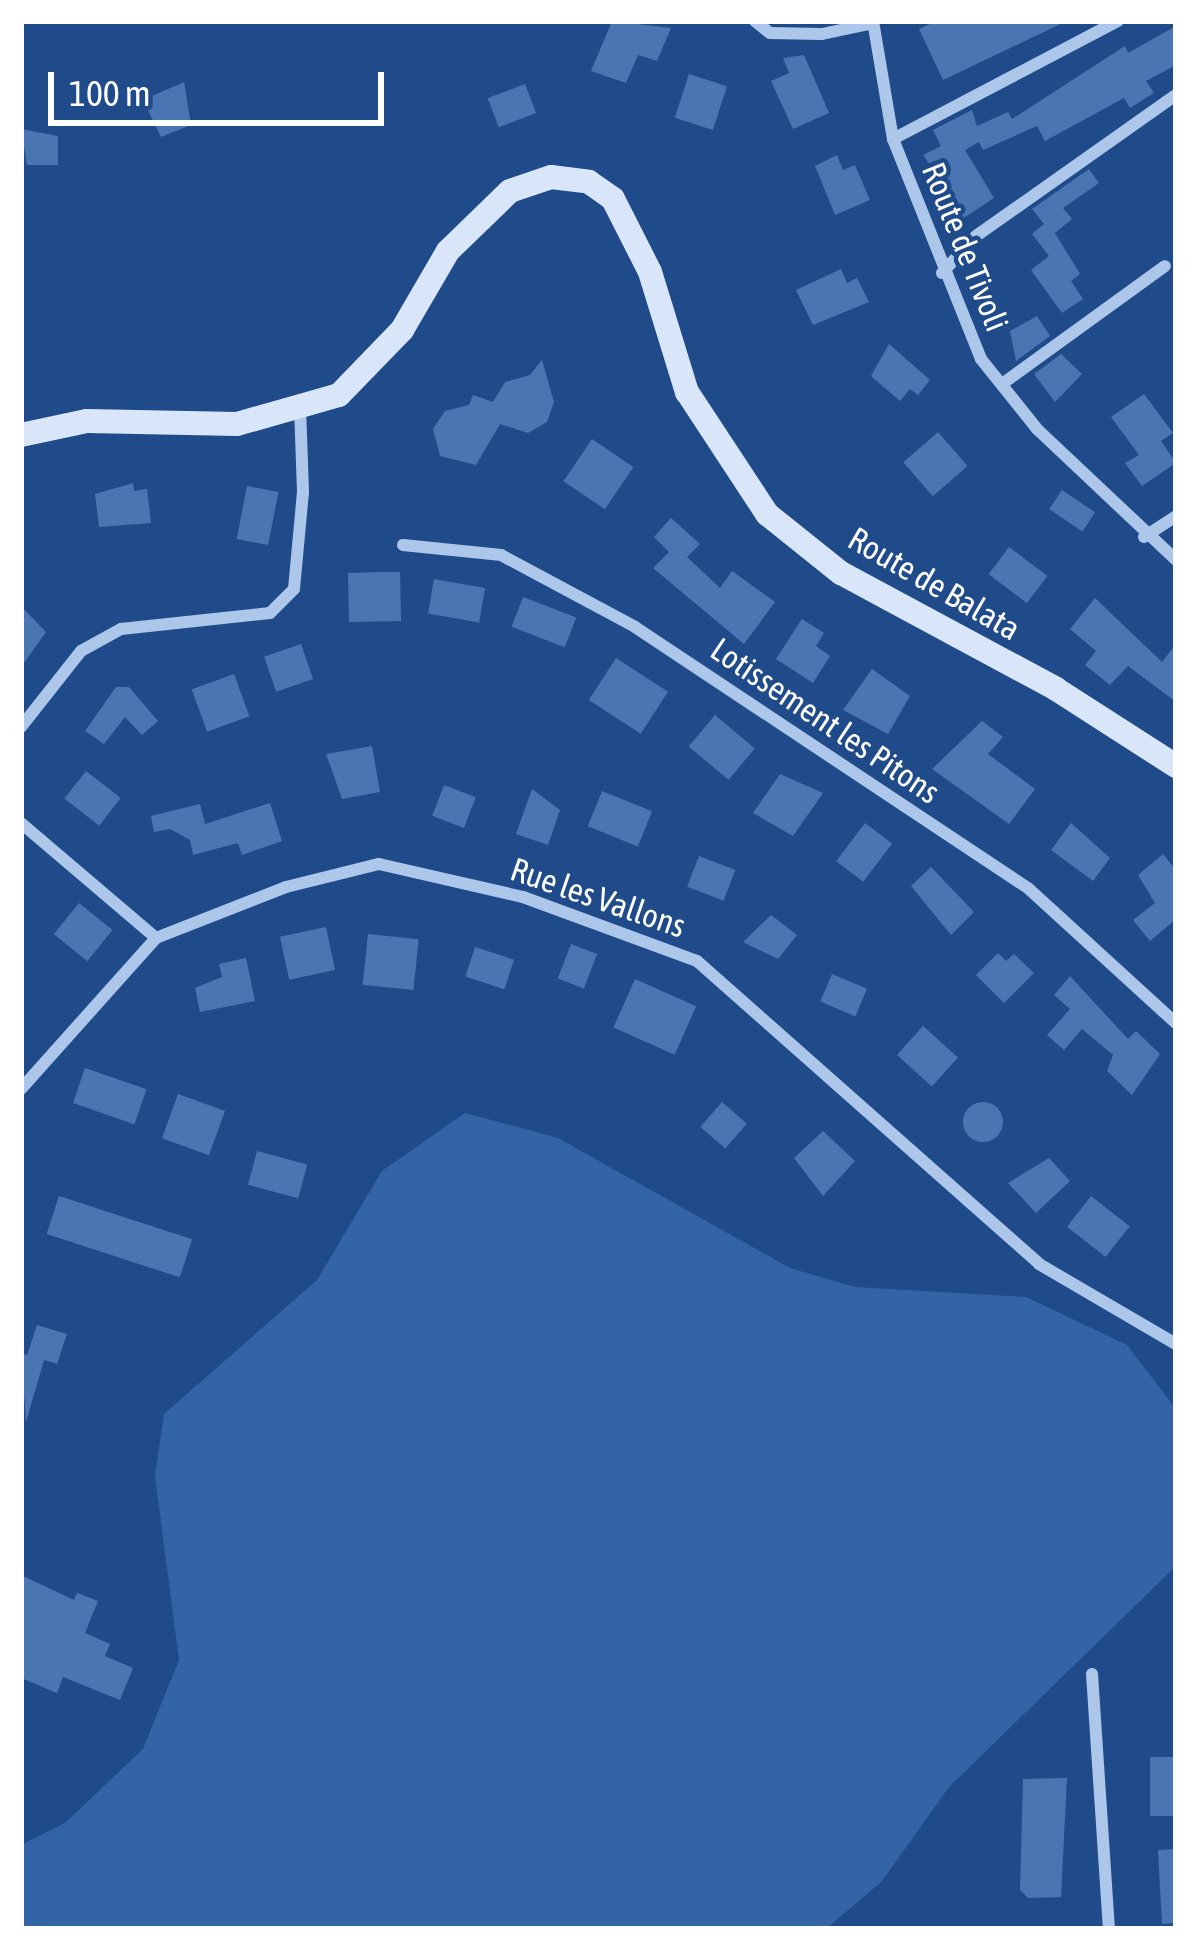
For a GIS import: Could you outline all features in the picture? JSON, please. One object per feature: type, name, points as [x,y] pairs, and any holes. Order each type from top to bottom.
[{"type":"main road","name":"Route de Balata","points":[[21,435],[87,421],[237,424],[339,395],[402,330],[448,251],[510,191],[550,177],[589,182],[613,199],[650,272],[687,392],[767,514],[841,573],[1055,689],[1176,766]]},
{"type":"street","points":[[755,21],[770,33],[822,34],[873,22]]},
{"type":"street","points":[[893,140],[1118,21]]},
{"type":"street","name":"Route de Tivoli","points":[[873,22],[893,140],[942,273],[981,359],[1144,537],[1176,560]]},
{"type":"street","points":[[942,273],[976,236],[1176,95]]},
{"type":"street","points":[[1002,385],[1165,266]]},
{"type":"street","points":[[21,727],[81,651],[121,629],[270,613],[294,589],[303,492],[300,406]]},
{"type":"street","points":[[1144,537],[1176,516]]},
{"type":"street","name":"Lotissement les Pitons","points":[[403,545],[501,555],[616,616],[1029,889],[1176,1023]]},
{"type":"street","points":[[21,823],[156,938]]},
{"type":"street","name":"Rue les Vallons","points":[[21,1089],[156,938],[286,887],[379,864],[524,897],[697,961],[1039,1264],[1176,1345]]},
{"type":"street","points":[[1092,1674],[1109,1929]]},
{"type":"shaded area","points":[[465,1113],[558,1138],[790,1268],[855,1287],[1026,1297],[1127,1345],[1176,1409],[1176,1566],[949,1787],[882,1881],[826,1929],[21,1929],[21,1845],[65,1823],[143,1749],[179,1660],[155,1476],[164,1414],[317,1280],[382,1171]]},
{"type":"building","points":[[612,21],[671,28],[657,61],[638,55],[626,83],[591,71]]},
{"type":"building","points":[[936,21],[1067,21],[943,80],[919,29]]},
{"type":"building","points":[[1176,26],[1176,65],[1146,81],[1154,93],[1130,108],[1124,98],[1045,141],[1037,126],[983,150],[979,142],[965,150],[994,198],[944,231],[936,210],[955,200],[923,155],[941,146],[933,130],[972,110],[977,126],[1008,112],[1012,119],[1125,46],[1128,53]]},
{"type":"building","points":[[804,55],[829,113],[793,129],[771,81],[789,73],[783,58]]},
{"type":"building","points":[[689,74],[727,86],[713,130],[675,118]]},
{"type":"building","points":[[184,82],[191,125],[161,137],[143,100]]},
{"type":"building","points":[[525,84],[536,113],[499,127],[488,98]]},
{"type":"building","points":[[21,129],[58,136],[58,165],[27,165]]},
{"type":"building","points":[[837,155],[843,170],[855,165],[870,200],[835,215],[815,166]]},
{"type":"building","points":[[1089,169],[1099,183],[1063,208],[1072,219],[1055,233],[1080,274],[1071,281],[1083,299],[1062,313],[1031,270],[1049,256],[1032,234],[1044,224],[1032,209]]},
{"type":"building","points":[[841,269],[847,283],[857,278],[869,302],[813,325],[796,290]]},
{"type":"building","points":[[1037,316],[1050,336],[1016,361],[1010,331]]},
{"type":"building","points":[[889,344],[930,380],[918,395],[910,389],[900,401],[871,376]]},
{"type":"building","points":[[1061,354],[1082,374],[1055,402],[1034,374]]},
{"type":"building","points":[[542,360],[554,402],[547,422],[528,433],[500,424],[476,465],[440,456],[433,429],[445,411],[469,405],[473,395],[493,402],[505,382],[530,375]]},
{"type":"building","points":[[1144,394],[1173,433],[1161,441],[1176,463],[1142,486],[1125,463],[1139,455],[1111,417]]},
{"type":"building","points":[[938,432],[968,466],[933,496],[903,462]]},
{"type":"building","points":[[592,439],[633,467],[605,509],[563,481]]},
{"type":"building","points":[[133,483],[134,491],[147,489],[151,523],[99,527],[95,494]]},
{"type":"building","points":[[247,486],[278,492],[268,545],[237,539]]},
{"type":"building","points":[[1062,490],[1095,512],[1082,531],[1049,509]]},
{"type":"building","points":[[671,518],[700,544],[687,557],[720,588],[732,571],[775,602],[744,644],[653,568],[669,552],[654,537]]},
{"type":"building","points":[[1009,547],[1047,576],[1027,603],[989,574]]},
{"type":"building","points":[[400,572],[401,621],[349,622],[348,573]]},
{"type":"building","points":[[434,579],[485,588],[479,622],[428,613]]},
{"type":"building","points":[[523,597],[576,617],[565,647],[512,627]]},
{"type":"building","points":[[1095,598],[1162,662],[1176,644],[1176,702],[1128,666],[1110,685],[1085,665],[1096,651],[1070,629]]},
{"type":"building","points":[[21,606],[46,632],[21,667]]},
{"type":"building","points":[[802,619],[824,633],[816,646],[830,656],[813,683],[776,659]]},
{"type":"building","points":[[301,644],[313,679],[276,692],[264,657]]},
{"type":"building","points":[[616,658],[668,692],[641,734],[589,700]]},
{"type":"building","points":[[872,669],[910,696],[888,734],[843,710]]},
{"type":"building","points":[[234,674],[249,716],[207,732],[192,689]]},
{"type":"building","points":[[116,687],[129,687],[158,721],[142,735],[125,717],[104,744],[85,731]]},
{"type":"building","points":[[715,715],[755,748],[728,780],[689,746]]},
{"type":"building","points":[[982,721],[1003,737],[988,754],[1035,789],[1009,824],[932,769]]},
{"type":"building","points":[[372,746],[380,792],[342,799],[326,754]]},
{"type":"building","points":[[86,771],[121,798],[99,826],[64,799]]},
{"type":"building","points":[[780,774],[823,793],[793,836],[753,813]]},
{"type":"building","points":[[444,785],[476,797],[464,828],[432,816]]},
{"type":"building","points":[[532,789],[560,810],[548,845],[516,834]]},
{"type":"building","points":[[602,791],[652,811],[638,846],[588,826]]},
{"type":"building","points":[[270,803],[282,841],[242,855],[238,843],[193,855],[190,840],[170,829],[154,832],[151,816],[200,804],[205,824]]},
{"type":"building","points":[[865,823],[892,843],[863,882],[836,861]]},
{"type":"building","points":[[1071,823],[1110,858],[1093,881],[1051,850]]},
{"type":"building","points":[[1163,854],[1176,870],[1176,919],[1150,941],[1133,920],[1155,903],[1138,875]]},
{"type":"building","points":[[699,856],[735,870],[724,901],[687,887]]},
{"type":"building","points":[[931,867],[974,912],[951,935],[911,886]]},
{"type":"building","points":[[79,903],[112,930],[87,961],[54,934]]},
{"type":"building","points":[[771,915],[797,935],[778,959],[743,942]]},
{"type":"building","points":[[326,927],[335,970],[289,980],[280,937]]},
{"type":"building","points":[[368,934],[419,939],[413,990],[363,985]]},
{"type":"building","points":[[571,944],[597,954],[584,989],[558,979]]},
{"type":"building","points":[[475,947],[514,960],[504,989],[465,976]]},
{"type":"building","points":[[998,953],[1006,961],[1014,954],[1034,973],[1004,1003],[976,975]]},
{"type":"building","points":[[246,958],[255,1001],[200,1012],[195,988],[222,977],[219,964]]},
{"type":"building","points":[[832,974],[867,989],[855,1016],[820,1002]]},
{"type":"building","points":[[1070,976],[1128,1039],[1136,1031],[1160,1054],[1132,1095],[1107,1071],[1113,1055],[1082,1029],[1064,1050],[1047,1035],[1070,1009],[1054,995]]},
{"type":"building","points":[[635,979],[696,1006],[675,1055],[613,1027]]},
{"type":"building","points":[[923,1026],[958,1057],[932,1086],[897,1055]]},
{"type":"building","points":[[85,1068],[146,1089],[134,1124],[73,1103]]},
{"type":"building","points":[[178,1094],[225,1111],[209,1155],[162,1138]]},
{"type":"building","points":[[722,1102],[747,1124],[725,1149],[700,1127]]},
{"type":"building","points":[[983,1102],[997,1108],[1003,1122],[997,1136],[983,1142],[969,1136],[963,1122],[969,1108]]},
{"type":"building","points":[[823,1131],[855,1161],[823,1196],[794,1158]]},
{"type":"building","points":[[257,1151],[307,1164],[298,1198],[248,1185]]},
{"type":"building","points":[[1049,1158],[1070,1181],[1036,1213],[1008,1183]]},
{"type":"building","points":[[59,1196],[192,1239],[180,1277],[47,1234]]},
{"type":"building","points":[[1091,1196],[1130,1226],[1106,1257],[1067,1227]]},
{"type":"building","points":[[37,1325],[67,1334],[57,1364],[44,1360],[26,1422],[21,1353],[27,1355]]},
{"type":"building","points":[[21,1575],[74,1600],[77,1593],[98,1601],[85,1633],[110,1644],[105,1656],[133,1668],[120,1700],[63,1677],[57,1693],[21,1678]]},
{"type":"building","points":[[1150,1757],[1176,1757],[1176,1816],[1150,1816]]},
{"type":"building","points":[[1067,1778],[1061,1897],[1028,1898],[1020,1890],[1023,1779]]},
{"type":"building","points":[[1176,1849],[1176,1923],[1162,1924],[1158,1850]]}]
